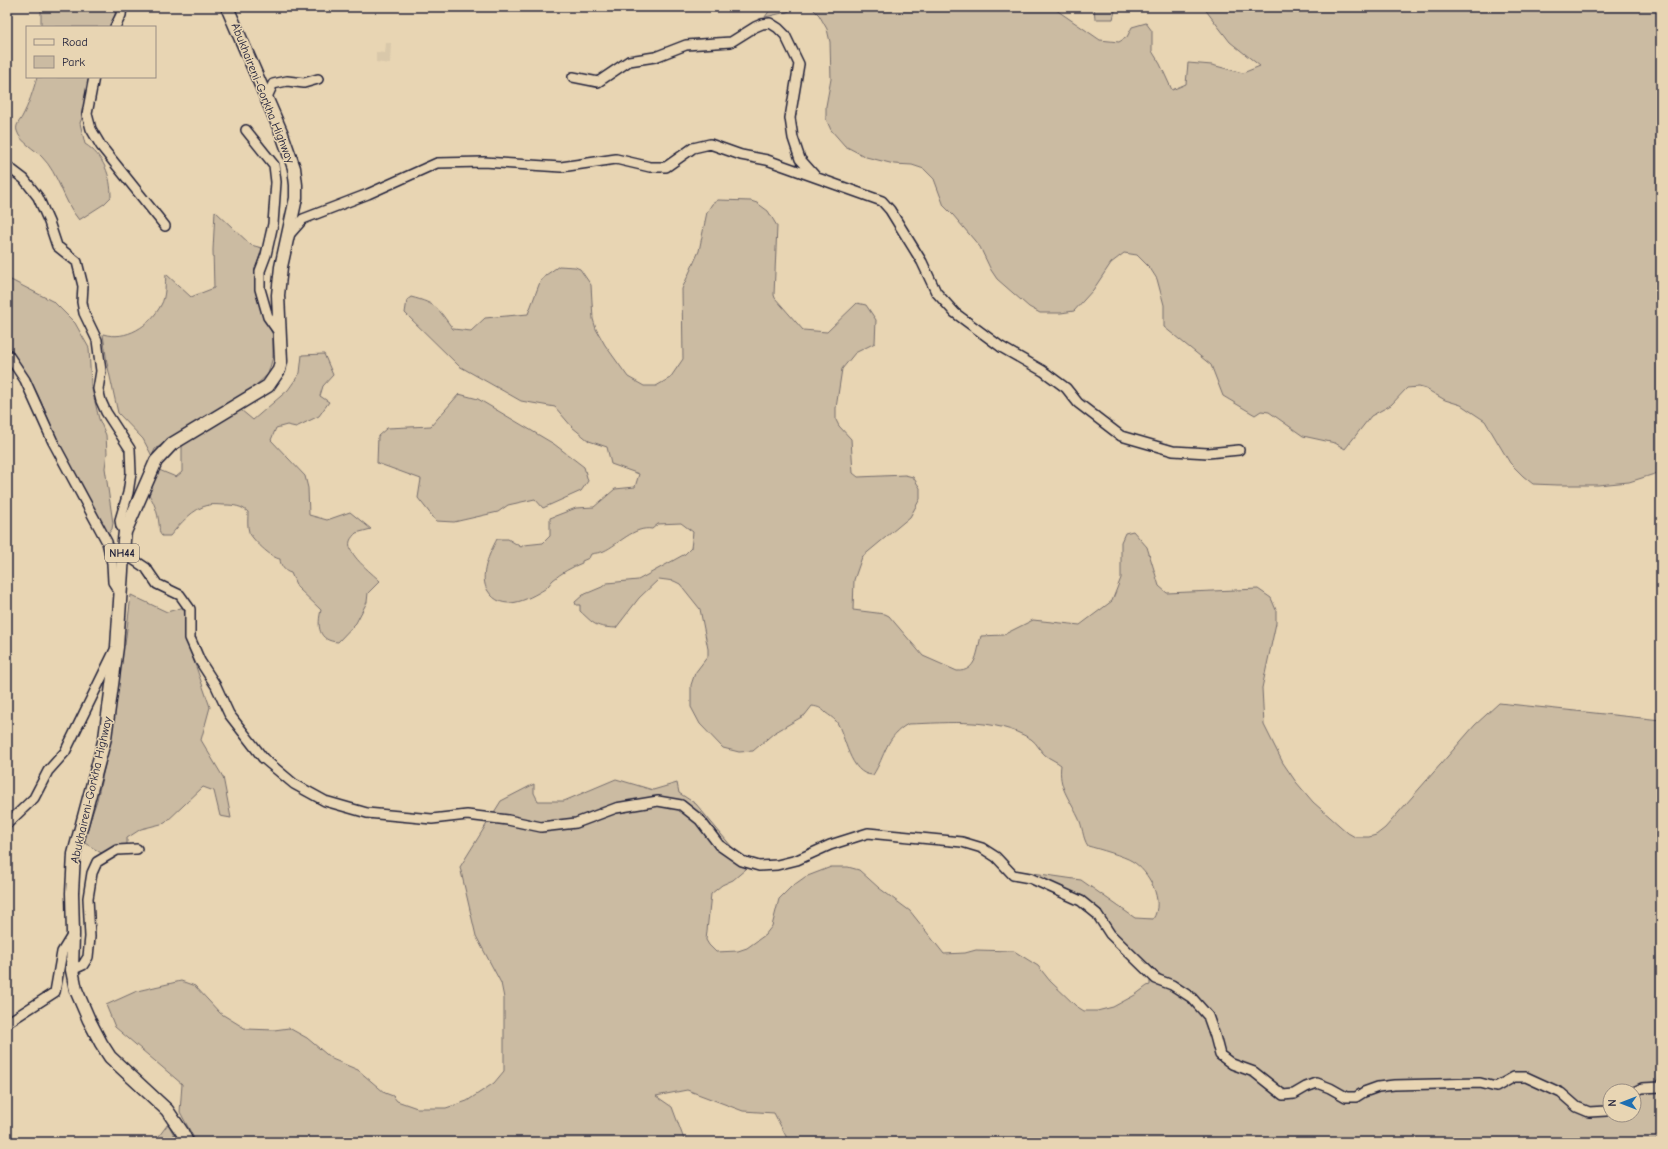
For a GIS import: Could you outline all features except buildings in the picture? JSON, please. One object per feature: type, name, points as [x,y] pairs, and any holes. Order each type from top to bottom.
[{"type":"main road","name":"Abukhaireni-Gorkha Highway","points":[[187,1142],[167,1110],[110,1057],[89,1020],[76,990],[72,970],[72,892],[74,854],[105,738],[117,647],[122,552],[125,532],[156,461],[162,453],[172,444],[254,396],[268,386],[279,370],[281,360],[278,295],[281,268],[296,198],[294,168],[267,97],[227,7]]},
{"type":"street","points":[[116,26],[121,15],[122,7]]},
{"type":"street","points":[[572,77],[598,82],[608,77],[629,61],[655,57],[686,45],[730,42],[754,27],[770,23],[785,35],[799,64],[790,118],[793,138],[800,158],[816,177]]},
{"type":"street","points":[[94,78],[87,114],[91,129],[101,146],[165,226]]},
{"type":"street","points":[[267,97],[273,84],[287,81],[304,83],[318,79]]},
{"type":"street","points":[[246,130],[274,166],[276,182],[273,224],[266,255],[260,271],[260,289],[268,317],[281,335]]},
{"type":"street","points":[[287,236],[303,219],[368,194],[437,163],[484,162],[561,167],[616,159],[650,168],[666,166],[693,148],[710,144],[741,155],[767,160],[791,170],[816,177],[882,201],[890,210],[922,262],[936,292],[955,313],[1001,347],[1043,371],[1066,388],[1078,403],[1121,436],[1173,451],[1208,453],[1239,450]]},
{"type":"street","points":[[7,166],[24,179],[38,197],[49,222],[57,246],[77,262],[83,286],[82,302],[84,313],[97,340],[101,371],[98,390],[101,401],[106,412],[130,449],[130,479],[128,493],[120,520],[121,526],[125,532]]},
{"type":"street","points":[[7,353],[25,380],[53,442],[107,542],[112,563],[113,582],[120,593]]},
{"type":"street","points":[[122,552],[146,568],[157,584],[180,595],[190,610],[190,638],[200,661],[216,686],[228,714],[263,758],[294,784],[325,801],[367,813],[432,819],[467,815],[508,820],[541,827],[576,823],[616,808],[658,801],[681,805],[700,820],[719,845],[742,861],[759,866],[797,860],[830,845],[868,833],[962,842],[982,848],[996,858],[1012,875],[1030,878],[1081,901],[1096,914],[1110,934],[1156,979],[1172,985],[1192,998],[1208,1016],[1220,1055],[1232,1064],[1254,1072],[1284,1095],[1294,1094],[1317,1083],[1346,1097],[1356,1097],[1364,1092],[1378,1087],[1480,1083],[1496,1087],[1514,1078],[1526,1077],[1561,1093],[1577,1107],[1589,1112],[1602,1111]]},
{"type":"street","points":[[7,824],[34,798],[48,771],[65,752],[117,647]]},
{"type":"street","points":[[72,970],[83,965],[88,957],[90,937],[88,898],[92,873],[97,862],[117,850],[137,849]]},
{"type":"street","points":[[7,1023],[55,992],[62,952],[73,934]]},
{"type":"street","points":[[1642,1088],[1661,1087]]},
{"type":"shaded area","points":[[386,43],[391,43],[390,64],[376,62],[376,52],[385,53]]},
{"type":"green space","points":[[41,7],[115,7],[115,18],[111,26],[41,26]]},
{"type":"green space","points":[[772,7],[799,7],[787,12],[765,17]]},
{"type":"green space","points":[[811,7],[1052,7],[1100,40],[1119,42],[1127,37],[1132,27],[1146,23],[1152,31],[1152,51],[1172,90],[1186,84],[1188,63],[1212,65],[1243,73],[1260,66],[1230,42],[1204,8],[1201,7],[1661,7],[1661,472],[1629,482],[1598,485],[1533,484],[1510,463],[1485,421],[1461,405],[1445,400],[1426,389],[1419,387],[1407,388],[1391,405],[1371,416],[1345,449],[1335,443],[1303,436],[1269,412],[1261,411],[1255,415],[1223,396],[1211,365],[1164,327],[1164,305],[1157,279],[1150,268],[1137,255],[1124,253],[1111,263],[1093,290],[1074,311],[1061,313],[1040,313],[1029,307],[997,279],[980,247],[944,206],[934,179],[924,169],[912,165],[894,164],[866,157],[845,146],[831,130],[826,119],[826,106],[831,79],[830,42],[827,29],[819,15]]},
{"type":"green space","points":[[1094,7],[1116,7],[1113,19],[1095,19]]},
{"type":"green space","points":[[37,78],[93,78],[85,96],[86,107],[80,123],[85,144],[97,154],[108,174],[111,197],[104,204],[79,220],[69,205],[53,171],[39,154],[21,139],[17,131],[17,125],[29,102]]},
{"type":"green space","points":[[718,200],[751,201],[757,203],[768,211],[777,226],[774,295],[803,330],[827,332],[857,303],[866,305],[876,320],[875,343],[855,353],[842,369],[836,408],[836,420],[839,426],[851,439],[853,473],[858,477],[905,475],[913,477],[920,488],[920,499],[910,517],[862,557],[854,580],[853,610],[885,614],[889,616],[923,656],[957,671],[964,670],[969,668],[975,660],[981,636],[1003,635],[1033,620],[1080,625],[1112,601],[1121,578],[1121,542],[1125,533],[1133,531],[1147,547],[1159,586],[1167,593],[1258,589],[1271,598],[1276,610],[1276,623],[1262,688],[1264,725],[1283,763],[1296,782],[1313,802],[1348,833],[1355,837],[1369,837],[1376,835],[1385,828],[1475,725],[1499,703],[1661,720],[1661,1142],[789,1142],[774,1113],[743,1111],[687,1090],[656,1096],[672,1107],[685,1142],[196,1142],[180,1112],[182,1084],[115,1027],[106,1005],[137,991],[181,981],[195,986],[220,1013],[246,1029],[274,1030],[289,1028],[307,1038],[332,1059],[358,1070],[385,1093],[393,1096],[397,1101],[417,1108],[446,1108],[467,1101],[494,1083],[504,1071],[504,998],[501,983],[476,936],[460,867],[501,801],[534,784],[534,793],[538,801],[564,801],[616,779],[653,790],[677,783],[679,793],[696,804],[731,846],[746,860],[746,869],[733,880],[722,885],[711,894],[706,940],[716,952],[738,951],[747,948],[765,935],[772,926],[779,899],[791,887],[805,877],[831,867],[848,867],[859,870],[879,888],[910,911],[944,954],[965,953],[976,950],[1014,951],[1038,966],[1050,981],[1076,1006],[1084,1011],[1097,1011],[1113,1007],[1150,985],[1150,981],[1167,980],[1060,888],[1019,871],[1081,880],[1135,918],[1153,919],[1156,912],[1156,895],[1153,887],[1144,872],[1138,866],[1132,861],[1123,857],[1088,846],[1080,820],[1068,798],[1061,780],[1061,765],[1045,755],[1031,739],[1017,732],[987,724],[908,724],[900,729],[890,741],[873,775],[858,769],[853,762],[836,721],[818,707],[812,706],[805,715],[774,733],[753,751],[739,752],[723,748],[700,724],[691,707],[691,685],[695,673],[708,656],[708,649],[700,609],[680,584],[674,581],[659,579],[639,598],[616,628],[599,626],[580,611],[580,605],[576,605],[575,602],[583,595],[602,587],[607,583],[638,580],[685,554],[691,548],[693,532],[681,523],[658,524],[652,529],[639,530],[604,551],[591,554],[589,558],[582,561],[582,563],[556,577],[545,589],[523,600],[507,603],[500,602],[488,591],[484,579],[486,565],[488,557],[497,539],[508,539],[521,547],[524,545],[543,543],[550,536],[550,518],[576,508],[594,507],[615,489],[635,487],[639,474],[611,464],[607,447],[589,441],[572,427],[555,407],[521,401],[459,366],[405,313],[407,300],[411,297],[427,302],[440,311],[453,329],[471,331],[485,318],[528,314],[540,282],[546,275],[559,266],[575,267],[580,269],[591,285],[593,319],[596,329],[605,345],[628,377],[644,386],[656,386],[670,378],[683,359],[682,289],[699,251],[707,212],[712,204]]},
{"type":"green space","points":[[215,211],[251,245],[262,248],[256,268],[255,288],[267,323],[273,335],[273,357],[268,374],[253,388],[155,449],[152,456],[143,439],[118,413],[107,363],[103,334],[112,336],[129,333],[144,325],[151,319],[163,302],[166,274],[191,297],[214,288],[213,250]]},
{"type":"green space","points":[[7,278],[54,302],[75,323],[89,348],[91,385],[99,419],[106,435],[107,453],[105,468],[113,523],[112,529],[108,534],[73,476],[38,395],[29,378],[7,345]]},
{"type":"green space","points":[[324,354],[333,375],[323,386],[320,396],[329,402],[319,416],[296,427],[287,425],[276,428],[271,440],[305,476],[308,488],[309,515],[327,520],[350,512],[371,529],[356,533],[350,540],[350,546],[355,557],[380,581],[368,593],[367,602],[356,623],[338,642],[326,639],[323,636],[319,627],[321,610],[297,587],[291,573],[283,568],[280,559],[267,552],[251,535],[248,527],[248,512],[246,510],[231,505],[209,505],[192,513],[170,536],[162,536],[155,508],[148,493],[159,470],[176,477],[182,472],[182,441],[241,410],[253,420],[288,390],[300,373],[302,355]]},
{"type":"green space","points":[[459,394],[478,399],[554,444],[584,467],[588,481],[581,491],[543,508],[535,499],[508,505],[498,512],[454,522],[436,521],[418,498],[421,479],[377,463],[378,436],[387,428],[431,426]]},
{"type":"green space","points":[[131,595],[167,612],[184,607],[186,638],[210,707],[201,740],[223,777],[231,818],[220,816],[214,791],[203,787],[165,823],[141,829],[127,838],[127,845],[116,847],[103,854],[83,842],[97,800],[112,734],[120,648],[125,645]]},
{"type":"green space","points":[[168,1124],[178,1142],[135,1142],[156,1140]]}]
